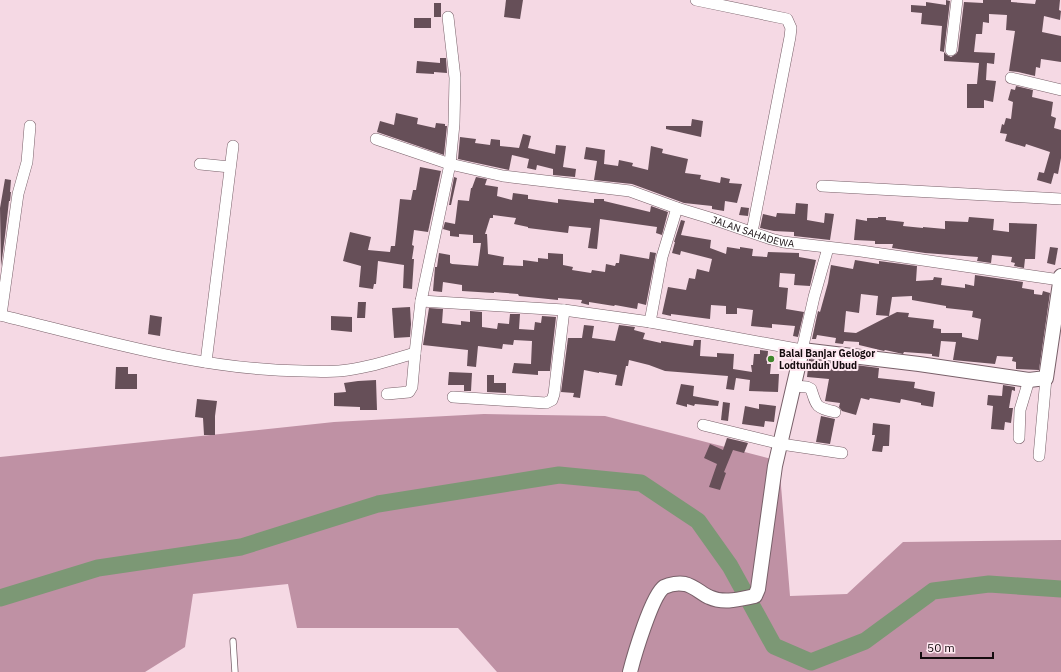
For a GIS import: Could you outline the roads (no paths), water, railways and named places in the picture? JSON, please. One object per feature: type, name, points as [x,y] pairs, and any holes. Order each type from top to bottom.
[{"type":"street","points":[[696,0],[772,15],[787,19],[789,23],[790,37],[752,232]]},
{"type":"street","points":[[951,50],[957,0]]},
{"type":"street","points":[[387,394],[409,392],[412,387],[421,300],[450,164],[454,124],[455,78],[448,17]]},
{"type":"street","points":[[1010,78],[1061,90]]},
{"type":"street","points":[[30,126],[27,162],[18,194],[0,315],[162,354],[234,367],[285,371],[338,371],[361,368],[415,353]]},
{"type":"street","name":"JALAN SAHADEWA","points":[[376,139],[450,164],[503,176],[630,191],[677,208],[783,242],[1061,278]]},
{"type":"street","points":[[206,362],[233,146]]},
{"type":"street","points":[[200,164],[230,167]]},
{"type":"street","points":[[822,186],[1061,199]]},
{"type":"street","points":[[650,322],[662,257],[677,208]]},
{"type":"street","points":[[630,672],[640,637],[649,614],[660,592],[664,588],[672,584],[686,584],[711,598],[727,601],[755,596],[758,589],[775,466],[814,297],[828,248]]},
{"type":"street","points":[[1039,456],[1046,378],[1061,278]]},
{"type":"street","points":[[421,300],[564,310],[650,322],[802,350],[918,364],[1029,380],[1046,378]]},
{"type":"street","points":[[453,397],[546,403],[552,400],[564,310]]},
{"type":"street","points":[[1019,438],[1020,410],[1029,380]]},
{"type":"street","points":[[794,386],[807,387],[811,389],[815,402],[819,408],[835,412]]},
{"type":"street","points":[[703,425],[780,444],[842,453]]},
{"type":"lane","points":[[233,641],[235,672]]},
{"type":"waterway","points":[[0,598],[98,568],[241,547],[378,504],[559,475],[641,483],[698,521],[730,566],[774,646],[811,662],[865,641],[933,591],[989,584],[1061,589]]},
{"type":"place","name":"Balai Banjar Gelogor Lodtunduh Ubud","points":[[771,359]]}]
